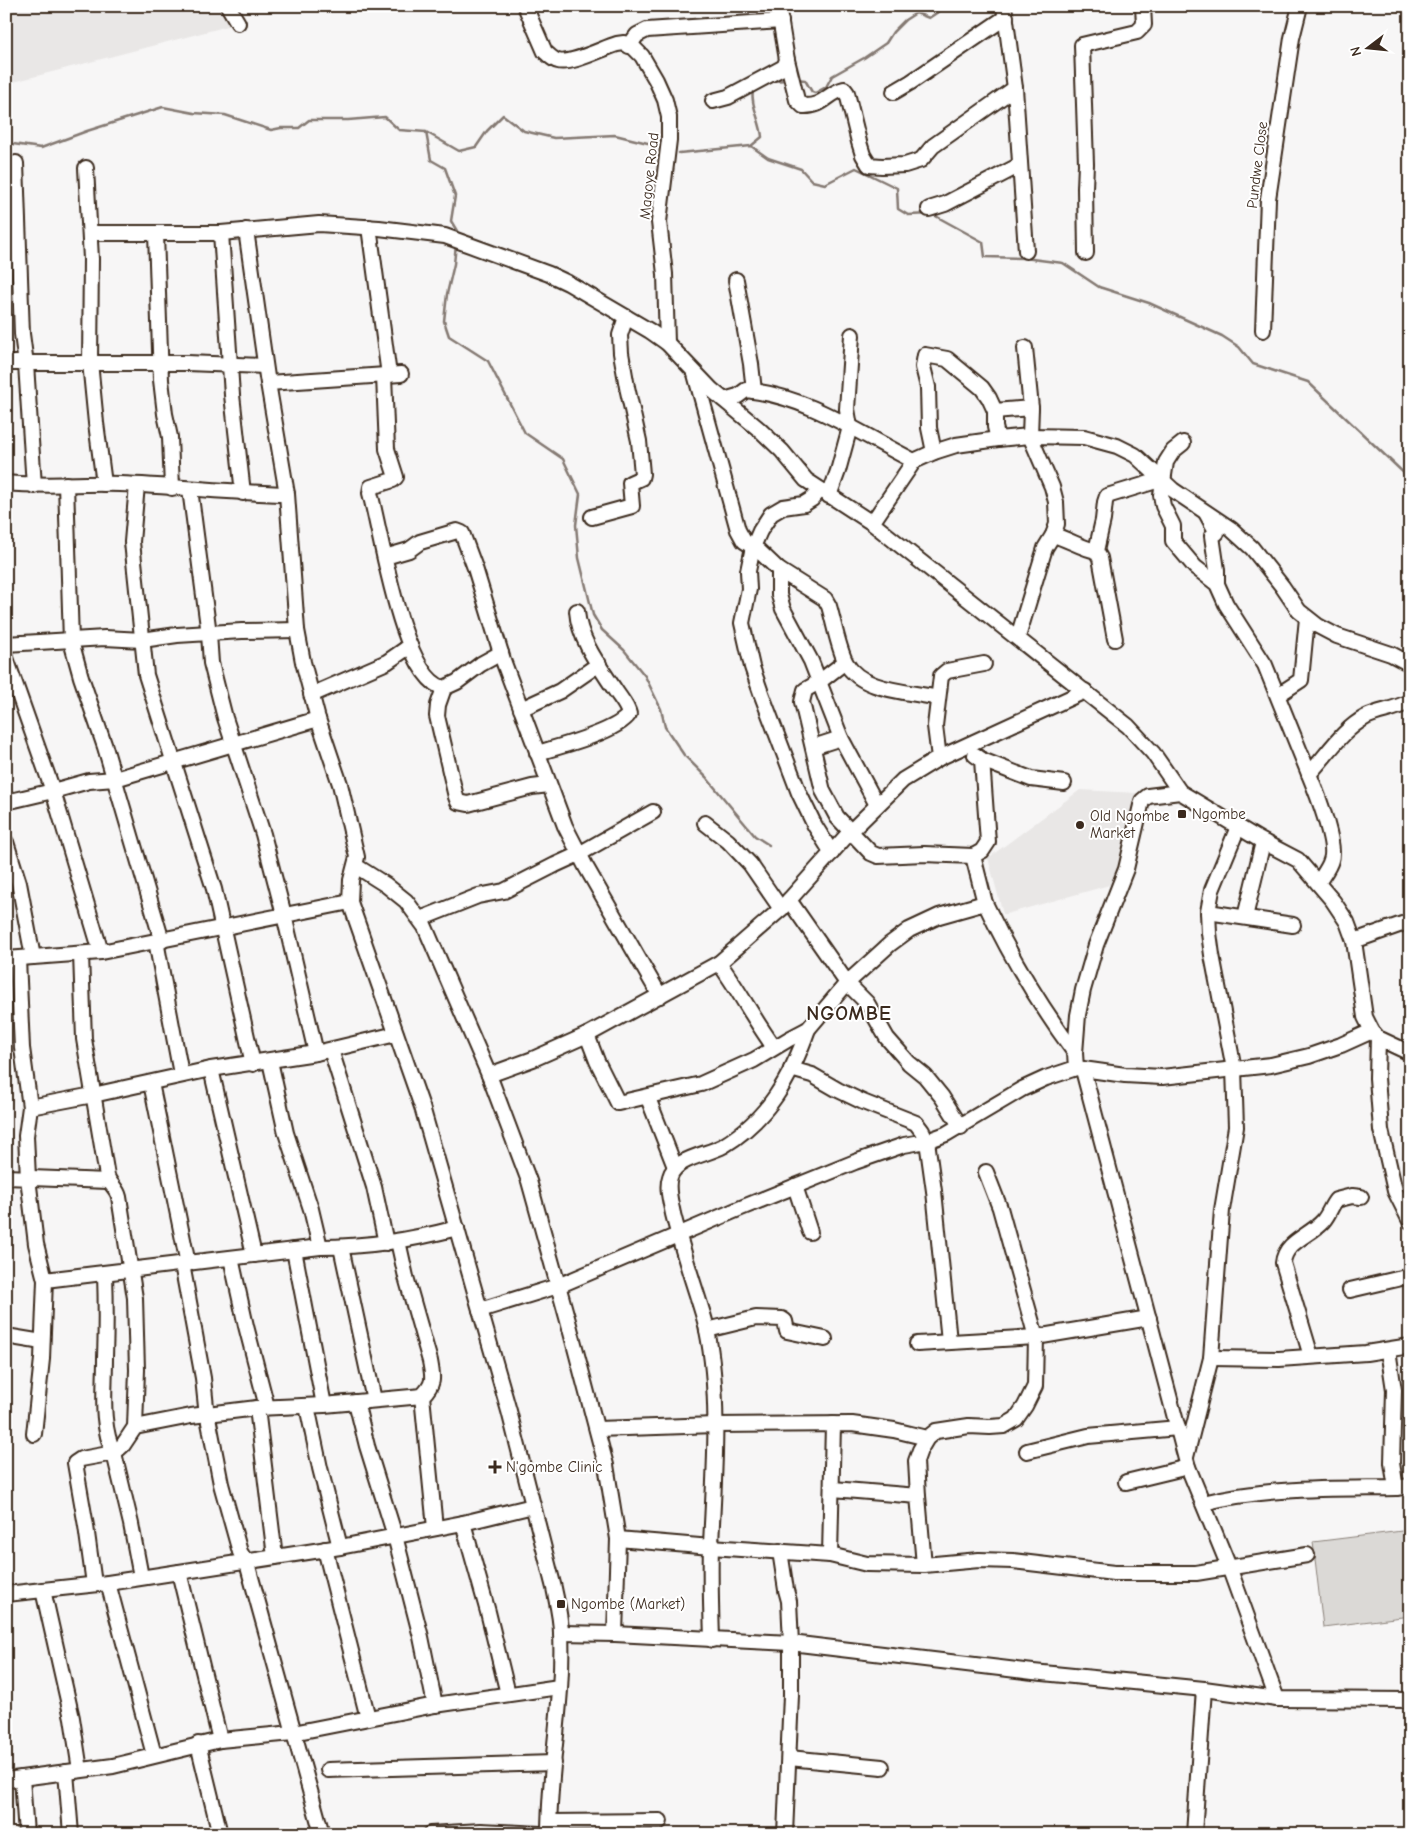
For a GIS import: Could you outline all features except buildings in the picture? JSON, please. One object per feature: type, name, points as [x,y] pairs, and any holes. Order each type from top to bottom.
[{"type":"street","points":[[228,6],[238,23]]},
{"type":"street","points":[[525,6],[545,52],[558,61],[578,58],[617,44],[624,43],[629,46],[637,35],[647,30],[781,20]]},
{"type":"street","points":[[778,6],[787,60],[797,100],[803,106],[814,107],[838,90],[844,89],[847,93],[863,155],[869,164],[904,165],[921,160],[933,146],[1015,88]]},
{"type":"street","points":[[1086,253],[1086,164],[1082,45],[1137,32],[1144,25],[1143,6]]},
{"type":"street","name":"Pundwe Close","points":[[1263,330],[1268,198],[1292,38],[1300,6]]},
{"type":"street","points":[[894,92],[911,82],[1005,12],[1015,88],[1026,252]]},
{"type":"street","name":"Magoye Road","points":[[629,46],[642,56],[656,80],[665,100],[669,117],[669,140],[659,222],[665,274],[667,343]]},
{"type":"street","points":[[713,101],[728,97],[779,70],[784,67],[787,60]]},
{"type":"street","points":[[16,163],[12,195],[34,486]]},
{"type":"street","points":[[929,209],[945,204],[1020,165]]},
{"type":"street","points":[[86,168],[90,233],[90,362],[104,484]]},
{"type":"street","points":[[90,233],[221,233],[319,224],[444,236],[549,274],[586,293],[667,343],[695,373],[782,451],[799,473],[824,493],[872,522],[1128,726],[1153,753],[1180,792],[1263,842],[1298,860],[1318,883],[1347,922],[1354,941],[1365,1016],[1375,1034],[1381,1130],[1395,1191],[1410,1221]]},
{"type":"street","points":[[369,228],[391,375],[387,449],[396,477],[370,489],[392,588],[414,658],[434,683],[444,688]]},
{"type":"street","points":[[246,230],[265,366],[287,494],[297,630],[311,695],[340,784],[358,857],[351,880],[350,902],[422,1107],[480,1310],[554,1588],[561,1633],[550,1828],[660,1821]]},
{"type":"street","points":[[221,233],[236,438],[243,493]]},
{"type":"street","points":[[156,234],[160,363],[165,414],[170,437],[172,488]]},
{"type":"street","points":[[736,280],[754,391]]},
{"type":"street","points":[[592,517],[632,506],[630,483],[641,478],[642,474],[639,441],[626,387],[621,353],[620,336],[626,317]]},
{"type":"street","points":[[832,853],[815,826],[799,793],[761,693],[746,645],[742,623],[749,589],[748,571],[753,547],[760,531],[771,514],[783,507],[804,504],[824,493],[838,471],[850,427],[847,410],[852,335]]},
{"type":"street","points":[[1018,637],[1045,548],[1054,536],[1056,524],[1056,502],[1052,487],[1030,436],[1031,408],[1025,348]]},
{"type":"street","points":[[934,452],[929,428],[928,388],[923,367],[925,355],[947,359],[982,388],[995,411],[994,427],[998,438]]},
{"type":"street","points":[[6,363],[90,362],[265,366]]},
{"type":"street","points":[[695,373],[738,530],[744,541],[779,570],[825,599],[829,606],[845,662],[859,678],[869,684],[938,698]]},
{"type":"street","points":[[268,383],[391,375]]},
{"type":"street","points":[[724,400],[738,396],[746,390],[777,395],[816,409],[914,461]]},
{"type":"street","points":[[995,411],[1031,408]]},
{"type":"street","points":[[872,522],[914,461],[934,452],[956,445],[998,438],[1030,436],[1084,437],[1117,446],[1135,455],[1173,490],[1205,510],[1231,530],[1252,548],[1299,611],[1307,618],[1337,636],[1365,647],[1391,654],[1410,664]]},
{"type":"street","points":[[1183,443],[1173,451],[1166,462],[1161,495],[1163,506],[1173,526],[1173,541],[1195,566],[1217,584]]},
{"type":"street","points":[[1115,639],[1100,558],[1096,550],[1105,502],[1108,496],[1163,479]]},
{"type":"street","points":[[6,483],[34,486],[66,484],[137,485],[243,493],[287,494]]},
{"type":"street","points":[[66,484],[71,641],[114,779],[159,941],[181,1074]]},
{"type":"street","points":[[137,485],[132,542],[146,675],[214,888],[253,1064]]},
{"type":"street","points":[[190,489],[213,671],[225,718],[263,834],[316,1053]]},
{"type":"street","points":[[1205,510],[1217,533],[1212,536],[1217,584],[1226,604],[1265,665],[1319,799],[1333,848],[1332,859],[1318,883]]},
{"type":"street","points":[[385,557],[410,550],[420,542],[457,531],[462,533],[468,546],[501,653],[548,785],[565,826],[660,996]]},
{"type":"street","points":[[1054,536],[1071,540],[1086,549],[1096,550]]},
{"type":"street","points":[[779,570],[779,596],[783,609],[811,661],[841,738],[877,805]]},
{"type":"street","points":[[537,753],[586,738],[628,716],[628,710],[624,702],[583,635],[577,611]]},
{"type":"street","points":[[1278,695],[1301,680],[1307,618]]},
{"type":"street","points":[[6,644],[105,638],[142,640],[177,635],[297,630]]},
{"type":"street","points":[[311,695],[387,662],[410,646]]},
{"type":"street","points":[[501,653],[481,664],[457,682],[444,688],[438,705],[437,716],[456,797],[458,802],[468,804],[532,787],[548,785]]},
{"type":"street","points":[[6,658],[53,791],[101,952]]},
{"type":"street","points":[[845,662],[819,682],[804,690],[802,702],[823,791],[837,817],[871,853],[878,856],[924,854],[973,856],[982,851],[988,842],[982,760]]},
{"type":"street","points":[[521,709],[560,691],[599,664]]},
{"type":"street","points":[[939,758],[935,726],[941,676],[943,673],[984,664]]},
{"type":"street","points":[[489,1075],[587,1035],[719,962],[785,905],[850,832],[903,780],[939,758],[1085,692]]},
{"type":"street","points":[[1309,774],[1341,736],[1352,727],[1366,717],[1394,709],[1410,701]]},
{"type":"street","points":[[6,802],[89,781],[114,779],[233,742],[318,719]]},
{"type":"street","points":[[813,747],[841,738]]},
{"type":"street","points":[[964,748],[982,760],[1031,779],[1064,783]]},
{"type":"street","points":[[1180,792],[1148,796],[1142,800],[1126,869],[1096,945],[1083,990],[1078,1015],[1075,1053],[1187,1462],[1229,1567],[1277,1699]]},
{"type":"street","points":[[420,919],[478,896],[504,891],[579,854],[652,812]]},
{"type":"street","points":[[705,823],[728,841],[785,905],[847,982],[867,1003],[887,1038],[909,1063],[926,1076],[961,1127]]},
{"type":"street","points":[[1187,1462],[1211,1358],[1222,1210],[1236,1127],[1234,1070],[1208,932],[1208,912],[1212,890],[1238,827]]},
{"type":"street","points":[[6,842],[19,883],[33,957]]},
{"type":"street","points":[[1245,917],[1263,842]]},
{"type":"street","points":[[973,856],[985,903],[1024,978],[1075,1053]]},
{"type":"street","points":[[356,866],[386,885],[406,901],[420,919],[489,1075],[528,1181],[606,1465],[618,1539],[615,1634]]},
{"type":"street","points":[[34,1434],[42,1360],[45,1280],[36,1244],[28,1178],[26,1136],[30,1107],[12,959],[101,952],[350,902]]},
{"type":"street","points":[[712,1640],[711,1547],[716,1425],[713,1381],[707,1330],[679,1235],[669,1188],[669,1179],[675,1167],[721,1147],[749,1128],[773,1101],[791,1069],[808,1029],[847,982],[890,944],[909,930],[939,916],[985,903]]},
{"type":"street","points":[[1208,912],[1293,926]]},
{"type":"street","points":[[1354,941],[1410,923]]},
{"type":"street","points":[[81,954],[84,1039],[108,1181],[117,1190],[132,1271],[136,1327],[135,1427],[123,1445],[114,1453],[81,1459],[75,1463],[85,1515],[94,1584]]},
{"type":"street","points":[[719,962],[756,1022],[774,1047]]},
{"type":"street","points":[[587,1035],[615,1101],[620,1104],[701,1084],[730,1072],[808,1029]]},
{"type":"street","points":[[30,1107],[151,1083],[211,1068],[253,1064],[316,1053],[396,1034]]},
{"type":"street","points":[[480,1310],[558,1286],[795,1186],[904,1144],[927,1141],[961,1127],[1022,1089],[1046,1078],[1079,1069],[1162,1077],[1272,1065],[1309,1056],[1375,1034],[1410,1053]]},
{"type":"street","points":[[135,1427],[208,1414],[262,1408],[324,1405],[422,1396],[431,1387],[432,1374],[331,1050]]},
{"type":"street","points":[[270,1061],[286,1133],[311,1209],[320,1247]]},
{"type":"street","points":[[211,1068],[254,1255]]},
{"type":"street","points":[[791,1069],[812,1075],[863,1102],[916,1123],[922,1131],[927,1141],[949,1341]]},
{"type":"street","points":[[151,1083],[185,1264],[208,1414],[221,1484],[240,1552],[247,1563],[322,1834]]},
{"type":"street","points":[[648,1098],[675,1167]]},
{"type":"street","points":[[924,1565],[916,1461],[920,1450],[928,1438],[936,1431],[969,1426],[1004,1426],[1016,1419],[1035,1386],[1036,1337],[1019,1283],[1000,1208],[986,1172]]},
{"type":"street","points":[[6,1177],[108,1181]]},
{"type":"street","points":[[795,1186],[810,1232]]},
{"type":"street","points":[[1311,1356],[1283,1263],[1284,1254],[1290,1247],[1322,1223],[1336,1200],[1352,1196],[1361,1198]]},
{"type":"street","points":[[45,1280],[320,1247],[392,1242],[456,1228]]},
{"type":"street","points":[[341,1247],[374,1400]]},
{"type":"street","points":[[294,1250],[324,1405]]},
{"type":"street","points":[[231,1258],[262,1408],[275,1557]]},
{"type":"street","points":[[105,1274],[104,1388],[106,1431],[109,1444],[114,1453],[131,1524],[141,1577]]},
{"type":"street","points":[[1350,1290],[1410,1276]]},
{"type":"street","points":[[707,1330],[756,1318],[782,1319],[785,1321],[787,1331],[825,1339]]},
{"type":"street","points":[[917,1344],[1036,1337],[1149,1318]]},
{"type":"street","points":[[6,1336],[42,1342]]},
{"type":"street","points":[[1211,1358],[1279,1359],[1388,1350],[1410,1346]]},
{"type":"street","points":[[1203,1503],[1245,1494],[1289,1490],[1403,1487],[1392,1463],[1394,1390],[1388,1350]]},
{"type":"street","points":[[422,1396],[435,1528]]},
{"type":"street","points":[[356,1402],[367,1446],[395,1536],[435,1705]]},
{"type":"street","points":[[306,1406],[340,1547]]},
{"type":"street","points":[[597,1429],[833,1424],[872,1426],[928,1438]]},
{"type":"street","points":[[830,1555],[833,1424]]},
{"type":"street","points":[[1027,1451],[1088,1436],[1114,1432],[1178,1428]]},
{"type":"street","points":[[1126,1482],[1187,1462]]},
{"type":"street","points":[[833,1489],[918,1496]]},
{"type":"street","points":[[6,1594],[247,1563],[462,1523],[533,1506]]},
{"type":"street","points":[[462,1523],[488,1612],[508,1694]]},
{"type":"street","points":[[618,1539],[830,1555],[867,1564],[924,1565],[979,1560],[1013,1561],[1114,1573],[1196,1573],[1307,1555]]},
{"type":"street","points":[[325,1549],[368,1718]]},
{"type":"street","points":[[780,1551],[789,1601],[791,1643],[785,1834]]},
{"type":"street","points":[[179,1572],[220,1740]]},
{"type":"street","points":[[108,1582],[154,1755]]},
{"type":"street","points":[[43,1590],[72,1718],[71,1834]]},
{"type":"street","points":[[561,1633],[791,1643],[1034,1672],[1204,1689],[1277,1699],[1410,1700]]},
{"type":"street","points":[[26,1834],[11,1777],[113,1766],[220,1740],[294,1733],[435,1705],[559,1687]]},
{"type":"street","points":[[1194,1834],[1204,1689]]},
{"type":"street","points":[[198,1744],[220,1834]]},
{"type":"street","points":[[788,1758],[882,1766]]},
{"type":"street","points":[[328,1770],[554,1763]]},
{"type":"street","points":[[430,1834],[481,1832],[541,1834]]},
{"type":"shaded area","points":[[6,6],[225,6],[232,25],[6,84]]},
{"type":"shaded area","name":"Old Ngombe Market","points":[[1080,790],[1137,793],[1113,884],[1003,914],[988,858]]},
{"type":"shaded area","points":[[1410,1530],[1410,1616],[1323,1627],[1313,1542]]},
{"type":"waterway","points":[[797,79],[805,80],[812,92],[815,93],[826,87],[832,76],[886,43],[893,32],[905,20],[916,13],[929,18],[947,6]]},
{"type":"waterway","points":[[771,81],[788,80]]},
{"type":"waterway","points":[[751,146],[762,137],[754,107],[753,90]]},
{"type":"waterway","points":[[6,143],[41,148],[163,107],[194,113],[225,115],[271,130],[299,128],[309,120],[348,120],[385,117],[399,130],[426,132],[459,151],[476,147],[487,131],[503,115],[524,131],[554,138],[615,135],[664,147]]},
{"type":"waterway","points":[[426,132],[431,160],[445,168],[455,196],[451,221],[457,231],[456,236]]},
{"type":"waterway","points":[[679,153],[751,146],[768,158],[801,169],[812,181],[825,184],[856,168],[897,188],[898,209],[908,215],[932,214],[983,242],[985,257],[1024,258],[1063,263],[1099,287],[1149,303],[1222,336],[1239,347],[1253,364],[1308,382],[1410,479]]},
{"type":"waterway","points":[[456,244],[444,321],[449,336],[488,361],[525,433],[563,459],[580,494],[576,525],[579,558],[593,615],[602,630],[624,650],[645,676],[661,709],[665,727],[684,755],[706,777],[755,836],[769,845]]},
{"type":"place","name":"Ngombe","points":[[1182,814]]},
{"type":"place","name":"Old Ngombe Market","points":[[1080,825]]},
{"type":"place","name":"N'gombe Clinic","points":[[495,1467]]},
{"type":"place","name":"Ngombe (Market)","points":[[561,1604]]},
{"type":"district","name":"NGOMBE","points":[[849,1013]]}]
